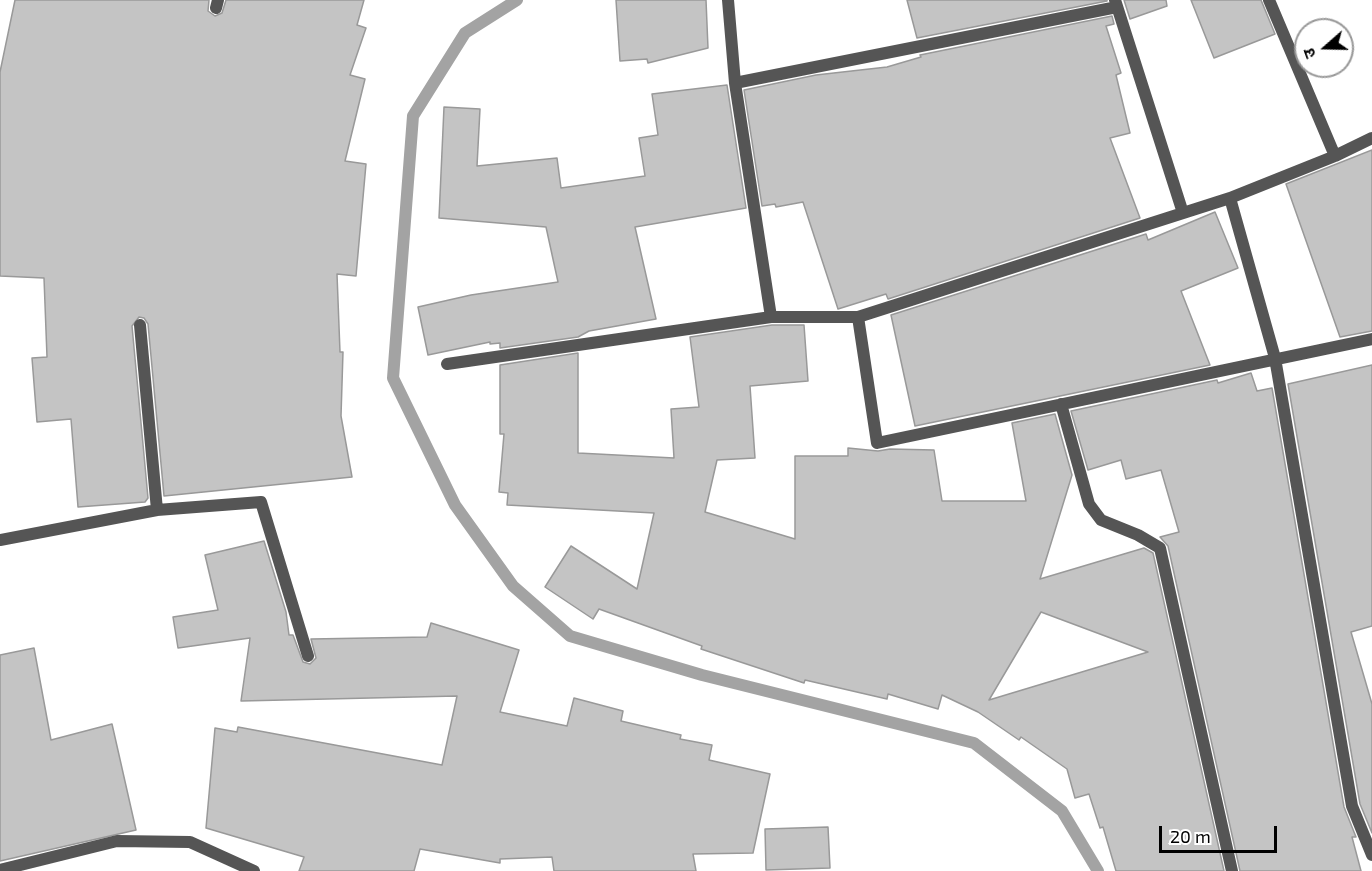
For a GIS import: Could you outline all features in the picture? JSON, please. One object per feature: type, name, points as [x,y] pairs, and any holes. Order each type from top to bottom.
[{"type":"street","points":[[728,0],[735,83],[771,317]]},
{"type":"street","points":[[1269,0],[1335,156]]},
{"type":"street","points":[[735,83],[1116,4],[1183,213]]},
{"type":"street","points":[[447,364],[771,317],[858,317],[1230,198],[1335,156],[1372,138]]},
{"type":"street","points":[[1230,198],[1275,358],[1352,806],[1372,855]]},
{"type":"street","points":[[858,317],[877,443],[1372,339]]},
{"type":"street","points":[[140,325],[157,510]]},
{"type":"street","points":[[1061,404],[1089,504],[1101,520],[1160,548],[1232,871]]},
{"type":"street","points":[[0,540],[157,510],[261,502],[308,656]]},
{"type":"street","points":[[0,870],[117,841],[128,841],[190,842],[254,871]]},
{"type":"building","points":[[15,0],[209,0],[208,11],[215,16],[222,13],[226,0],[364,0],[357,25],[366,28],[350,75],[365,79],[345,161],[366,164],[356,276],[337,274],[340,352],[343,352],[341,416],[352,477],[164,496],[148,324],[144,318],[139,317],[132,326],[148,498],[145,502],[78,507],[71,419],[37,422],[32,358],[47,357],[44,278],[0,276],[0,72]]},
{"type":"building","points":[[616,0],[706,0],[708,48],[648,63],[647,59],[620,61]]},
{"type":"building","points":[[907,0],[1107,0],[1107,1],[917,38]]},
{"type":"building","points":[[1124,0],[1166,0],[1167,6],[1130,19]]},
{"type":"building","points":[[1191,0],[1261,0],[1275,34],[1214,58]]},
{"type":"building","points":[[1112,16],[1114,24],[1106,26],[1121,73],[1116,75],[1130,133],[1110,138],[1140,218],[888,299],[886,294],[838,309],[803,202],[776,207],[775,204],[762,206],[744,90],[816,75],[887,67],[921,57],[920,55]]},
{"type":"building","points":[[727,85],[746,208],[635,227],[656,319],[589,331],[578,337],[500,348],[500,343],[490,344],[490,342],[428,355],[418,307],[471,295],[558,282],[546,227],[439,218],[444,107],[480,109],[477,166],[557,158],[561,188],[645,176],[639,138],[658,135],[652,94]]},
{"type":"building","points":[[1372,150],[1372,331],[1340,337],[1286,184]]},
{"type":"building","points":[[1215,212],[1238,268],[1181,291],[1210,365],[915,426],[891,315],[1146,234],[1148,240]]},
{"type":"building","points":[[772,325],[804,325],[808,381],[750,386],[755,458],[717,460],[705,512],[795,539],[795,456],[848,456],[848,448],[878,451],[934,450],[942,501],[1026,501],[1012,423],[1055,414],[1072,475],[1040,579],[1144,548],[1153,553],[1224,871],[1116,871],[1103,827],[1100,828],[1089,794],[1075,798],[1067,769],[1021,737],[1019,740],[978,712],[942,695],[938,709],[888,694],[887,699],[805,680],[804,683],[701,649],[702,646],[599,609],[593,619],[545,587],[571,546],[637,589],[654,513],[507,505],[508,493],[499,492],[504,434],[500,434],[500,365],[578,353],[578,453],[674,458],[671,409],[699,407],[690,337]],"holes":[[[1041,612],[1148,652],[989,700]]]},
{"type":"building","points":[[1372,365],[1372,626],[1351,632],[1372,704],[1372,833],[1360,804],[1288,384]]},
{"type":"building","points":[[1251,373],[1257,391],[1272,388],[1344,807],[1356,837],[1352,837],[1361,871],[1240,871],[1168,546],[1160,537],[1179,532],[1161,470],[1126,479],[1121,460],[1088,470],[1071,411],[1217,380],[1218,383]]},
{"type":"building","points":[[264,541],[286,612],[289,635],[293,635],[303,662],[310,664],[316,658],[311,639],[427,637],[431,623],[519,650],[500,712],[567,726],[574,698],[623,711],[621,721],[681,735],[680,739],[712,745],[709,760],[770,774],[753,853],[693,854],[696,871],[554,871],[552,857],[500,859],[500,863],[420,849],[414,871],[299,871],[304,857],[206,828],[215,728],[237,732],[238,727],[442,765],[457,696],[241,701],[250,638],[178,648],[173,617],[218,610],[205,555]]},
{"type":"building","points":[[34,648],[51,740],[112,724],[136,830],[0,861],[0,655]]},
{"type":"building","points":[[828,827],[830,868],[766,870],[765,829]]},
{"type":"waterway","points":[[517,0],[465,33],[413,116],[393,378],[455,505],[513,586],[570,636],[702,675],[974,743],[1062,811],[1098,871]]}]
